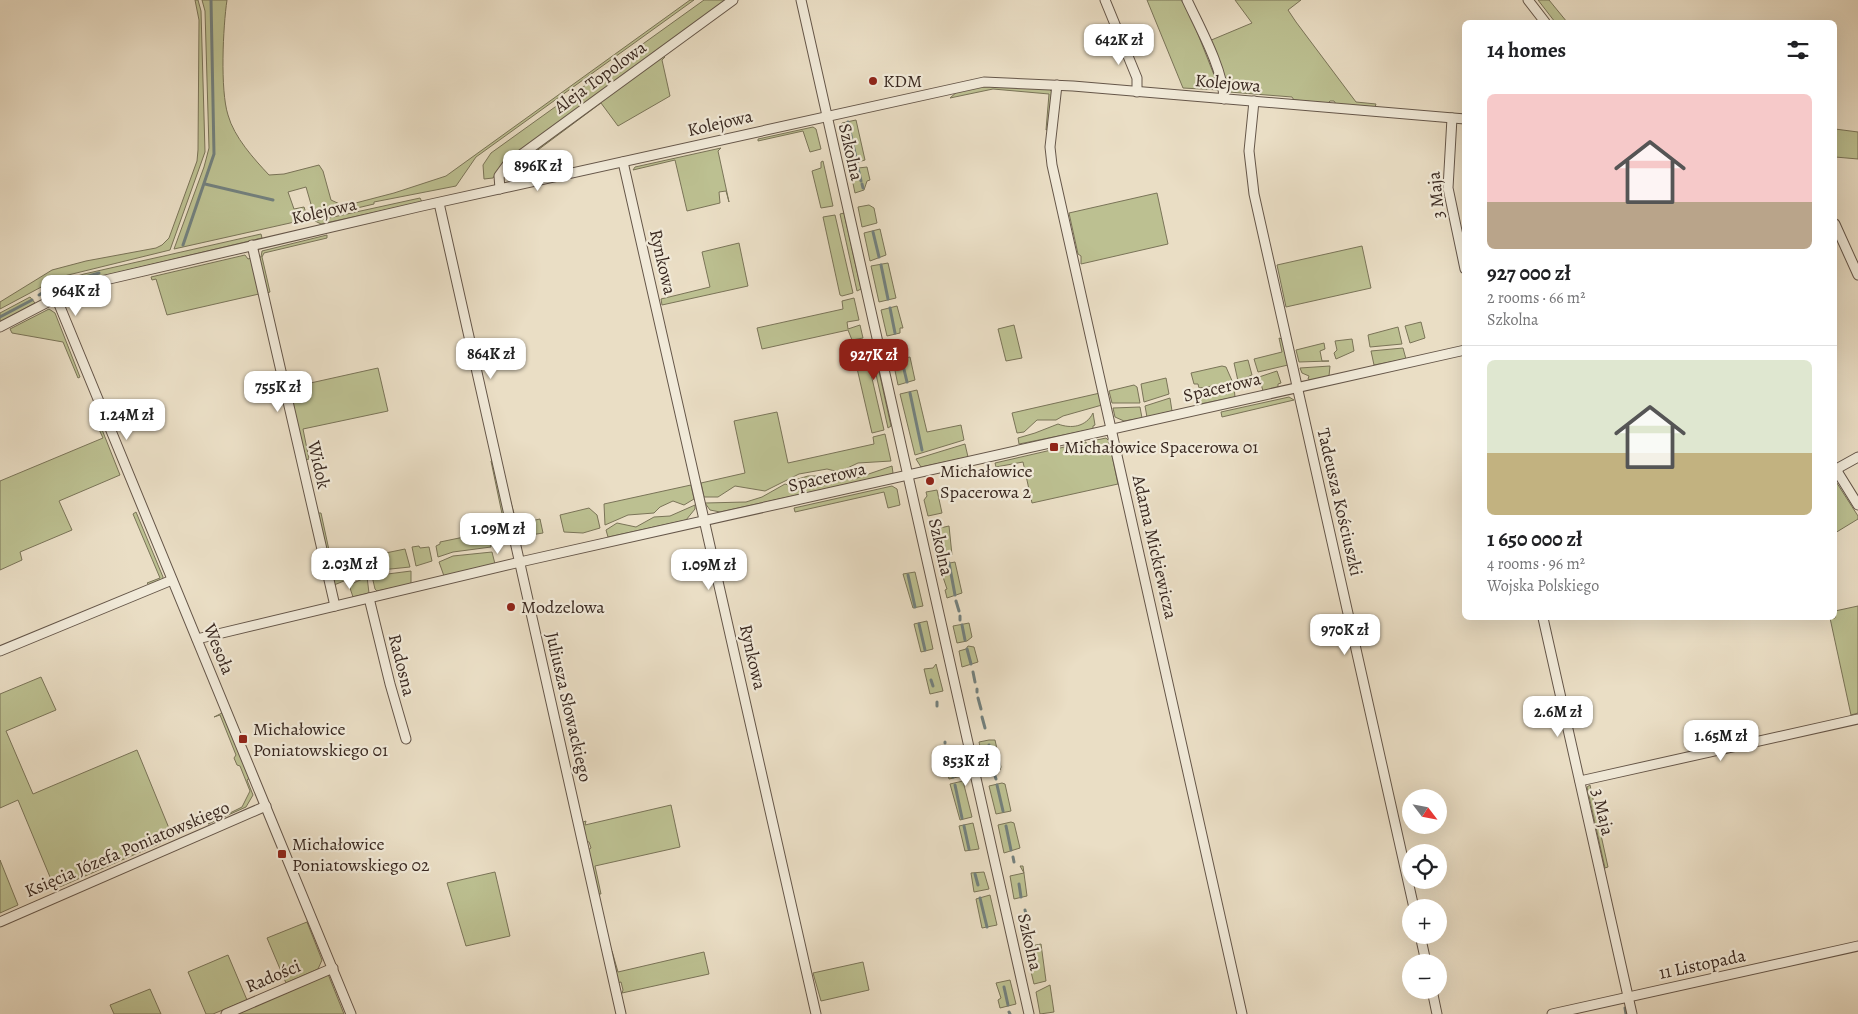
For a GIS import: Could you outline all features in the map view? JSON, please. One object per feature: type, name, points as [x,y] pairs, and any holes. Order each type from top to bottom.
[{"type":"street","name":"Aleja Topolowa","points":[[500,188],[499,176],[507,165],[733,0]]},
{"type":"street","name":"Szkolna","points":[[801,0],[1029,1014]]},
{"type":"street","points":[[1105,0],[1137,78],[1137,92]]},
{"type":"street","points":[[1188,0],[1218,72],[1224,89],[1224,99]]},
{"type":"street","points":[[1528,0],[1543,20]]},
{"type":"street","name":"Kolejowa","points":[[0,327],[56,297],[94,282],[500,188],[984,82],[1057,85],[1462,119]]},
{"type":"street","name":"Adama Mickiewicza","points":[[1057,85],[1051,159],[1242,1014]]},
{"type":"street","name":"Tadeusza Kościuszki","points":[[1254,101],[1249,151],[1250,172],[1412,899]]},
{"type":"street","name":"3 Maja","points":[[1452,118],[1447,184],[1462,255]]},
{"type":"street","name":"Rynkowa","points":[[623,162],[816,1014]]},
{"type":"street","name":"Juliusza Słowackiego","points":[[439,202],[621,1014]]},
{"type":"street","points":[[1837,228],[1858,275]]},
{"type":"street","name":"Widok","points":[[252,245],[335,606]]},
{"type":"street","name":"Wesoła","points":[[56,297],[351,1014]]},
{"type":"street","name":"Spacerowa","points":[[197,639],[520,562],[1462,351]]},
{"type":"street","points":[[1837,470],[1858,456]]},
{"type":"street","points":[[1837,473],[1858,505]]},
{"type":"street","points":[[0,651],[172,580]]},
{"type":"street","name":"Radosna","points":[[369,598],[390,684],[406,739]]},
{"type":"street","name":"3 Maja","points":[[1543,620],[1632,1014]]},
{"type":"street","points":[[1580,782],[1858,719]]},
{"type":"street","name":"Księcia Józefa Poniatowskiego","points":[[0,922],[266,806]]},
{"type":"street","name":"11 Listopada","points":[[1552,1014],[1858,946]]},
{"type":"street","name":"Radości","points":[[226,1014],[333,968]]},
{"type":"street","points":[[1434,999],[1437,1014]]},
{"type":"green space","points":[[195,0],[198,0],[201,11],[205,152],[170,250],[60,277],[0,309],[0,302],[52,270],[86,261],[156,248],[169,238],[197,161],[199,20]]},
{"type":"green space","points":[[202,0],[227,0],[223,42],[225,104],[235,131],[251,155],[269,175],[284,174],[319,165],[323,171],[331,200],[344,206],[394,193],[446,176],[690,0],[694,0],[476,157],[456,186],[374,202],[374,204],[315,218],[306,187],[288,192],[294,209],[304,207],[308,219],[174,249],[209,148],[205,11]]},
{"type":"green space","points":[[704,0],[727,0],[502,164],[493,178],[484,179],[483,165],[491,153]]},
{"type":"green space","points":[[1147,0],[1181,0],[1188,9],[1220,90],[1183,88]]},
{"type":"green space","points":[[1235,0],[1301,0],[1288,10],[1296,22],[1356,102],[1376,104],[1375,107],[1336,104],[1334,101],[1328,103],[1294,100],[1292,97],[1229,92],[1209,41],[1252,23]]},
{"type":"green space","points":[[1538,0],[1549,0],[1565,20],[1553,20]]},
{"type":"green space","points":[[663,56],[665,57],[662,60],[670,96],[618,126],[601,103],[506,172]]},
{"type":"green space","points":[[984,86],[1049,89],[1052,92],[1049,129],[1046,130],[1049,94],[993,89],[950,98],[958,91]]},
{"type":"green space","points":[[856,120],[865,160],[848,165],[845,151],[850,150],[848,141],[843,142],[840,126],[842,123]]},
{"type":"green space","points":[[813,127],[816,129],[821,149],[810,152],[803,131],[758,141],[758,139]]},
{"type":"green space","points":[[1837,129],[1858,132],[1858,159],[1837,157]]},
{"type":"green space","points":[[721,148],[718,151],[729,202],[726,191],[719,192],[720,203],[687,211],[675,160],[633,170],[635,167]]},
{"type":"green space","points":[[823,161],[833,206],[821,208],[812,171],[821,168],[821,162]]},
{"type":"green space","points":[[867,167],[870,180],[867,181],[864,190],[855,193],[850,169]]},
{"type":"green space","points":[[1157,193],[1168,244],[1081,264],[1081,256],[1078,254],[1069,213]]},
{"type":"green space","points":[[420,198],[422,202],[321,224],[315,221]]},
{"type":"green space","points":[[869,205],[874,208],[877,223],[862,227],[858,207]]},
{"type":"green space","points":[[844,213],[861,289],[857,291],[840,214]]},
{"type":"green space","points":[[835,215],[853,293],[842,296],[840,295],[823,217]]},
{"type":"green space","points":[[880,229],[886,255],[870,261],[864,233]]},
{"type":"green space","points":[[261,234],[262,238],[99,277],[57,292],[54,283],[84,274]]},
{"type":"green space","points":[[327,235],[327,238],[264,253],[262,257],[270,292],[267,293],[258,257],[261,257],[262,251]]},
{"type":"green space","points":[[739,243],[748,286],[662,305],[661,299],[710,287],[702,252]]},
{"type":"green space","points":[[1362,246],[1371,288],[1286,307],[1277,265]]},
{"type":"green space","points":[[245,255],[248,259],[251,258],[259,294],[167,315],[156,279],[152,280],[151,277]]},
{"type":"green space","points":[[888,263],[896,298],[879,302],[871,266]]},
{"type":"green space","points":[[30,297],[35,303],[0,322],[0,313]]},
{"type":"green space","points":[[854,298],[859,320],[847,322],[848,329],[860,325],[863,338],[852,340],[848,330],[762,349],[757,328],[843,309],[842,301]]},
{"type":"green space","points":[[897,306],[903,328],[900,328],[900,333],[887,336],[881,310]]},
{"type":"green space","points":[[49,309],[55,313],[80,377],[78,378],[63,342],[12,333],[10,329]]},
{"type":"green space","points":[[1421,322],[1425,338],[1410,343],[1405,326]]},
{"type":"green space","points":[[1014,325],[1022,358],[1006,361],[998,329]]},
{"type":"green space","points":[[1398,327],[1402,344],[1370,347],[1368,335]]},
{"type":"green space","points":[[1279,338],[1282,339],[1288,365],[1258,372],[1254,359],[1282,352]]},
{"type":"green space","points":[[1352,339],[1354,351],[1336,359],[1334,353],[1337,350],[1335,341]]},
{"type":"green space","points":[[869,343],[873,344],[891,426],[888,428]]},
{"type":"green space","points":[[1324,343],[1325,349],[1320,351],[1322,361],[1329,361],[1299,362],[1296,350]]},
{"type":"green space","points":[[864,344],[884,430],[872,433],[853,351],[854,347]]},
{"type":"green space","points":[[1403,348],[1406,359],[1374,365],[1371,351]]},
{"type":"green space","points":[[910,357],[915,380],[898,385],[893,361]]},
{"type":"green space","points":[[1248,360],[1252,375],[1238,381],[1234,363]]},
{"type":"green space","points":[[1222,366],[1226,367],[1233,383],[1199,388],[1198,384],[1194,384],[1191,373]]},
{"type":"green space","points":[[1330,366],[1329,376],[1311,380],[1308,379],[1309,376],[1302,373],[1300,368]]},
{"type":"green space","points":[[378,368],[388,411],[303,429],[309,459],[305,460],[288,388]]},
{"type":"green space","points":[[1277,371],[1281,383],[1278,384],[1278,387],[1263,391],[1259,377]]},
{"type":"green space","points":[[1166,378],[1169,394],[1144,402],[1141,384]]},
{"type":"green space","points":[[1134,385],[1137,387],[1140,403],[1112,403],[1109,391]]},
{"type":"green space","points":[[1234,387],[1235,397],[1200,404],[1196,393]]},
{"type":"green space","points":[[917,390],[927,432],[961,425],[964,440],[915,455],[900,394]]},
{"type":"green space","points":[[1100,393],[1102,405],[1063,416],[1056,420],[1037,420],[1024,432],[1017,433],[1012,413]]},
{"type":"green space","points":[[1289,397],[1294,400],[1222,417],[1221,412]]},
{"type":"green space","points":[[1170,398],[1172,411],[1147,417],[1145,406]]},
{"type":"green space","points":[[1140,407],[1142,418],[1124,421],[1115,417],[1113,408]]},
{"type":"green space","points":[[777,412],[788,463],[874,444],[873,437],[885,434],[891,461],[858,463],[839,472],[827,469],[799,474],[765,491],[735,486],[718,497],[704,497],[701,483],[745,473],[734,421]]},
{"type":"green space","points":[[1093,413],[1095,425],[1093,429],[1019,444],[1018,438],[1058,424],[1078,426],[1090,418]]},
{"type":"green space","points":[[99,422],[120,475],[59,501],[72,530],[20,552],[22,560],[0,570],[0,481],[103,438],[96,423]]},
{"type":"green space","points":[[1106,438],[1109,441],[1118,484],[1032,503],[1023,462],[996,467],[995,463],[1086,442],[1087,446],[1093,445],[1092,441]]},
{"type":"green space","points":[[965,444],[968,457],[921,467],[916,459]]},
{"type":"green space","points":[[493,460],[511,539],[497,545],[494,530],[505,528],[491,461]]},
{"type":"green space","points":[[892,466],[893,473],[888,475],[720,512],[710,510],[705,503],[746,502],[762,497],[785,484],[797,488],[813,487],[838,477],[857,478]]},
{"type":"green space","points":[[808,476],[834,476],[823,481],[805,485],[788,482]]},
{"type":"green space","points":[[1837,483],[1858,516],[1858,519],[1837,532]]},
{"type":"green space","points":[[506,485],[517,524],[540,519],[543,533],[518,537]]},
{"type":"green space","points":[[691,485],[694,499],[684,505],[673,501],[660,507],[654,513],[628,515],[605,525],[604,504]]},
{"type":"green space","points":[[892,486],[897,489],[900,505],[888,508],[884,492],[795,512],[794,508]]},
{"type":"green space","points":[[937,490],[942,513],[928,516],[924,500],[927,496],[926,492]]},
{"type":"green space","points":[[695,505],[695,509],[686,520],[608,537],[606,530],[617,523],[636,527],[654,517],[670,516]]},
{"type":"green space","points":[[589,508],[597,515],[600,528],[583,533],[564,532],[560,515]]},
{"type":"green space","points":[[136,512],[163,577],[163,580],[149,585],[147,583],[160,578],[133,514]]},
{"type":"green space","points":[[317,513],[321,513],[332,564],[356,559],[357,564],[365,566],[366,572],[334,585]]},
{"type":"green space","points":[[949,526],[952,555],[937,559],[931,530]]},
{"type":"green space","points":[[488,532],[491,547],[453,552],[438,557],[436,546],[440,542]]},
{"type":"green space","points":[[419,546],[420,548],[429,547],[432,561],[416,566],[412,547]]},
{"type":"green space","points":[[405,549],[410,567],[371,571],[369,564],[371,556]]},
{"type":"green space","points":[[492,552],[495,564],[444,576],[439,562],[453,556]]},
{"type":"green space","points":[[955,562],[962,593],[947,598],[945,590],[947,589],[939,565]]},
{"type":"green space","points":[[411,571],[411,584],[377,591],[375,589],[372,576]]},
{"type":"green space","points":[[915,572],[923,606],[913,608],[903,574]]},
{"type":"green space","points":[[367,577],[369,593],[353,597],[349,585]]},
{"type":"green space","points":[[1858,606],[1858,713],[1851,715],[1830,620],[1837,620],[1837,611]]},
{"type":"green space","points":[[927,621],[933,649],[921,652],[914,624]]},
{"type":"green space","points":[[969,623],[972,637],[967,641],[957,643],[953,626]]},
{"type":"green space","points":[[968,646],[974,647],[978,662],[962,667],[959,651],[966,649]]},
{"type":"green space","points":[[936,664],[943,691],[930,694],[924,669],[933,668]]},
{"type":"green space","points":[[41,677],[56,710],[6,731],[33,794],[137,750],[173,838],[161,841],[161,843],[55,889],[18,800],[0,808],[0,694]]},
{"type":"green space","points":[[222,713],[250,778],[247,780],[253,795],[246,807],[208,824],[242,807],[250,791],[240,766],[237,765],[234,758],[236,755],[220,715],[214,717]]},
{"type":"green space","points":[[995,740],[1001,767],[1000,770],[986,773],[979,742]]},
{"type":"green space","points":[[956,749],[962,776],[949,779],[943,752]]},
{"type":"green space","points":[[963,781],[972,817],[960,820],[950,784]]},
{"type":"green space","points":[[1005,784],[1011,811],[996,814],[989,786]]},
{"type":"green space","points":[[1590,785],[1608,867],[1605,868],[1587,787]]},
{"type":"green space","points":[[671,805],[680,847],[595,866],[601,894],[598,894],[588,850],[591,848],[589,842],[586,841],[583,822],[586,821],[585,825]]},
{"type":"green space","points":[[973,823],[979,849],[965,851],[959,826]]},
{"type":"green space","points":[[1014,823],[1020,848],[1004,853],[998,825]]},
{"type":"green space","points":[[0,860],[18,905],[0,913]]},
{"type":"green space","points":[[495,872],[510,936],[466,946],[447,883]]},
{"type":"green space","points":[[984,872],[989,889],[974,892],[971,873]]},
{"type":"green space","points":[[1024,873],[1027,896],[1014,899],[1010,876]]},
{"type":"green space","points":[[990,895],[997,925],[982,928],[976,899]]},
{"type":"green space","points":[[307,922],[322,960],[318,969],[286,983],[267,938]]},
{"type":"green space","points":[[1041,944],[1046,981],[1034,984],[1025,947]]},
{"type":"green space","points":[[612,951],[618,972],[704,952],[709,974],[622,993],[621,982],[617,983],[610,952]]},
{"type":"green space","points":[[228,955],[247,1000],[213,1014],[206,1014],[188,972]]},
{"type":"green space","points":[[863,962],[869,990],[821,1001],[813,973]]},
{"type":"green space","points":[[328,974],[344,1014],[238,1014]]},
{"type":"green space","points":[[1010,980],[1016,1004],[1000,1008],[998,1000],[1001,998],[996,983]]},
{"type":"green space","points":[[1050,985],[1054,1012],[1040,1014],[1036,992]]},
{"type":"green space","points":[[150,989],[161,1014],[114,1014],[110,1005]]},
{"type":"waterway","points":[[183,245],[214,154],[211,0]]},
{"type":"waterway","points":[[848,122],[857,162]]},
{"type":"waterway","points":[[858,168],[861,181]]},
{"type":"waterway","points":[[205,184],[273,200]]},
{"type":"waterway","points":[[862,184],[863,188]]},
{"type":"waterway","points":[[873,232],[879,257]]},
{"type":"waterway","points":[[881,265],[888,299]]},
{"type":"waterway","points":[[55,286],[99,273]]},
{"type":"waterway","points":[[39,295],[47,290]]},
{"type":"waterway","points":[[0,317],[32,300]]},
{"type":"waterway","points":[[890,308],[895,333]]},
{"type":"waterway","points":[[898,343],[899,350]]},
{"type":"waterway","points":[[902,361],[907,382]]},
{"type":"waterway","points":[[910,393],[922,450]]},
{"type":"waterway","points":[[949,563],[955,595]]},
{"type":"waterway","points":[[908,575],[915,607]]},
{"type":"waterway","points":[[956,601],[959,611]]},
{"type":"waterway","points":[[919,624],[925,650]]},
{"type":"waterway","points":[[962,625],[965,640]]},
{"type":"waterway","points":[[967,649],[971,664]]},
{"type":"waterway","points":[[973,672],[975,682]]},
{"type":"waterway","points":[[931,680],[933,686]]},
{"type":"waterway","points":[[978,698],[981,709]]},
{"type":"waterway","points":[[982,717],[985,728]]},
{"type":"waterway","points":[[989,745],[994,770]]},
{"type":"waterway","points":[[947,751],[953,777]]},
{"type":"waterway","points":[[955,785],[962,818]]},
{"type":"waterway","points":[[997,785],[1003,811]]},
{"type":"waterway","points":[[964,826],[969,849]]},
{"type":"waterway","points":[[1006,826],[1011,850]]},
{"type":"waterway","points":[[1013,857],[1014,862]]},
{"type":"waterway","points":[[975,874],[978,885]]},
{"type":"waterway","points":[[1019,884],[1021,897]]},
{"type":"waterway","points":[[980,898],[987,927]]},
{"type":"waterway","points":[[1025,910],[1027,919]]},
{"type":"waterway","points":[[1029,931],[1032,941]]},
{"type":"waterway","points":[[1004,987],[1008,1005]]},
{"type":"waterway","points":[[1625,1008],[1626,1014]]},
{"type":"place","name":"KDM","points":[[873,81]]},
{"type":"place","name":"Michałowice Spacerowa 01","points":[[1054,447]]},
{"type":"place","name":"Michałowice Spacerowa 2","points":[[930,481]]},
{"type":"place","name":"Modzelowa","points":[[511,607]]},
{"type":"place","name":"Michałowice Poniatowskiego 01","points":[[243,739]]},
{"type":"place","name":"Michałowice Poniatowskiego 02","points":[[282,854]]}]
